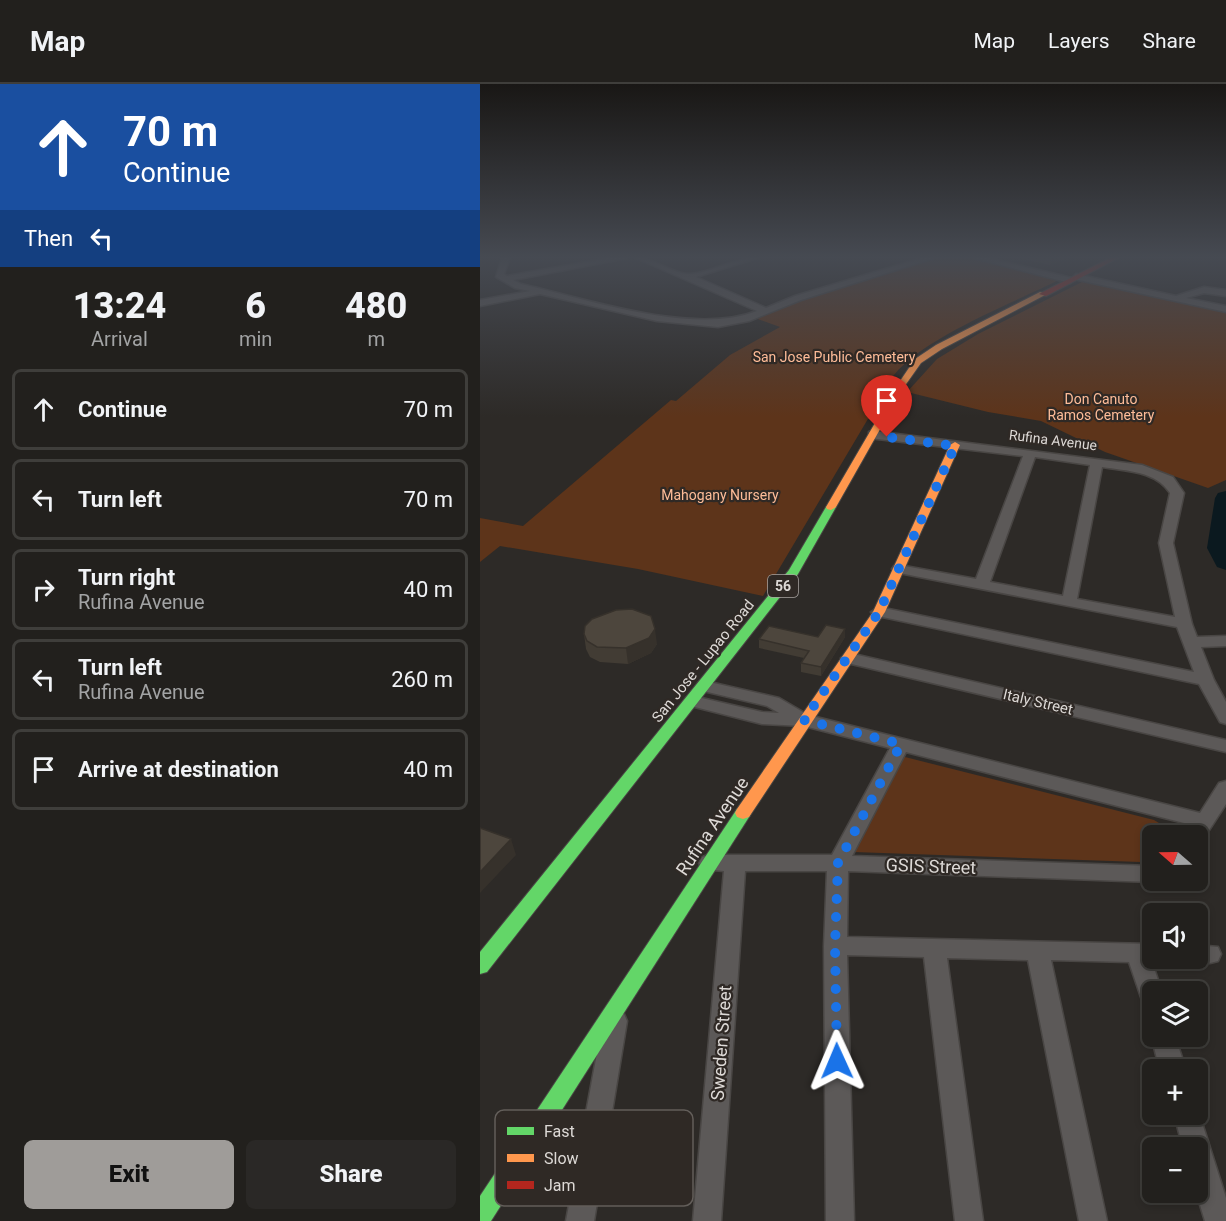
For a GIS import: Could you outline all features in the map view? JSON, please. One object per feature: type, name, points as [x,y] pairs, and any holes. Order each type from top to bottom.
[{"type":"main road","name":"San Jose - Lupao Road","points":[[480,966],[705,686],[794,571],[905,377],[918,360],[1010,311]]},
{"type":"main road","name":"Rufina Avenue","points":[[550,1110],[709,863],[879,612],[955,446]]},
{"type":"main road","name":"Rufina Avenue","points":[[480,1217],[495,1194]]},
{"type":"street","points":[[626,311],[703,324],[732,322],[765,311]]},
{"type":"street","name":"Rufina Avenue","points":[[873,435],[1030,453],[1147,470],[1164,477],[1177,489],[1166,543],[1184,624]]},
{"type":"street","points":[[981,585],[1030,453]]},
{"type":"street","points":[[1069,602],[1097,463]]},
{"type":"street","points":[[899,569],[1184,624],[1205,680],[1226,718]]},
{"type":"street","points":[[879,612],[1205,680]]},
{"type":"street","points":[[1190,642],[1226,641]]},
{"type":"street","name":"Italy Street","points":[[849,658],[1226,746]]},
{"type":"street","points":[[705,686],[773,702],[804,720]]},
{"type":"street","points":[[693,701],[762,718],[804,720],[901,744],[1188,825]]},
{"type":"street","points":[[840,1221],[835,946],[838,863],[901,744]]},
{"type":"street","points":[[1201,825],[1226,788]]},
{"type":"street","name":"GSIS Street","points":[[709,863],[838,863],[1142,874]]},
{"type":"street","name":"Sweden Street","points":[[707,1221],[735,864]]},
{"type":"street","points":[[835,946],[1142,953]]},
{"type":"street","points":[[934,948],[969,1221]]},
{"type":"street","points":[[1038,951],[1093,1221]]},
{"type":"street","points":[[600,1110],[618,1005]]},
{"type":"street","points":[[1208,1184],[1219,1221]]},
{"type":"street","points":[[580,1221],[583,1206]]},
{"type":"green space","name":"Mahogany Nursery","points":[[772,311],[992,311],[926,347],[894,375],[763,596],[638,569],[500,546],[480,562],[480,518],[523,526],[671,400],[676,401],[730,355],[780,327],[755,318]]},
{"type":"green space","name":"Don Canuto Ramos Cemetery","points":[[1024,311],[1226,311],[1226,480],[1208,488],[1105,452],[1041,421],[988,412],[907,392],[937,359],[978,334]]},
{"type":"green space","points":[[901,756],[1154,820],[1162,825],[1142,825],[1141,862],[854,852]]},
{"type":"building","points":[[632,609],[651,616],[655,629],[649,638],[626,648],[597,647],[587,641],[584,634],[585,626],[592,619],[616,610]]},
{"type":"building","points":[[826,625],[845,629],[821,667],[801,663],[809,651],[759,639],[769,626],[818,637]]},
{"type":"building","points":[[480,828],[511,839],[480,872]]},
{"type":"waterway","points":[[1226,498],[1219,548],[1226,562]]},
{"type":"traffic: fast","points":[[480,966],[794,571],[831,507]]},
{"type":"traffic: fast","points":[[550,1110],[743,813]]},
{"type":"traffic: fast","points":[[480,1217],[495,1194]]},
{"type":"traffic: slow","points":[[831,507],[900,387],[918,361],[939,347],[1010,311]]},
{"type":"traffic: slow","points":[[743,813],[879,612],[955,445]]},
{"type":"route","points":[[837,1061],[835,946],[838,863],[901,744],[804,720],[879,612],[955,446],[887,437]]},
{"type":"park label","name":"San Jose Public Cemetery","points":[[834,357]]}]
